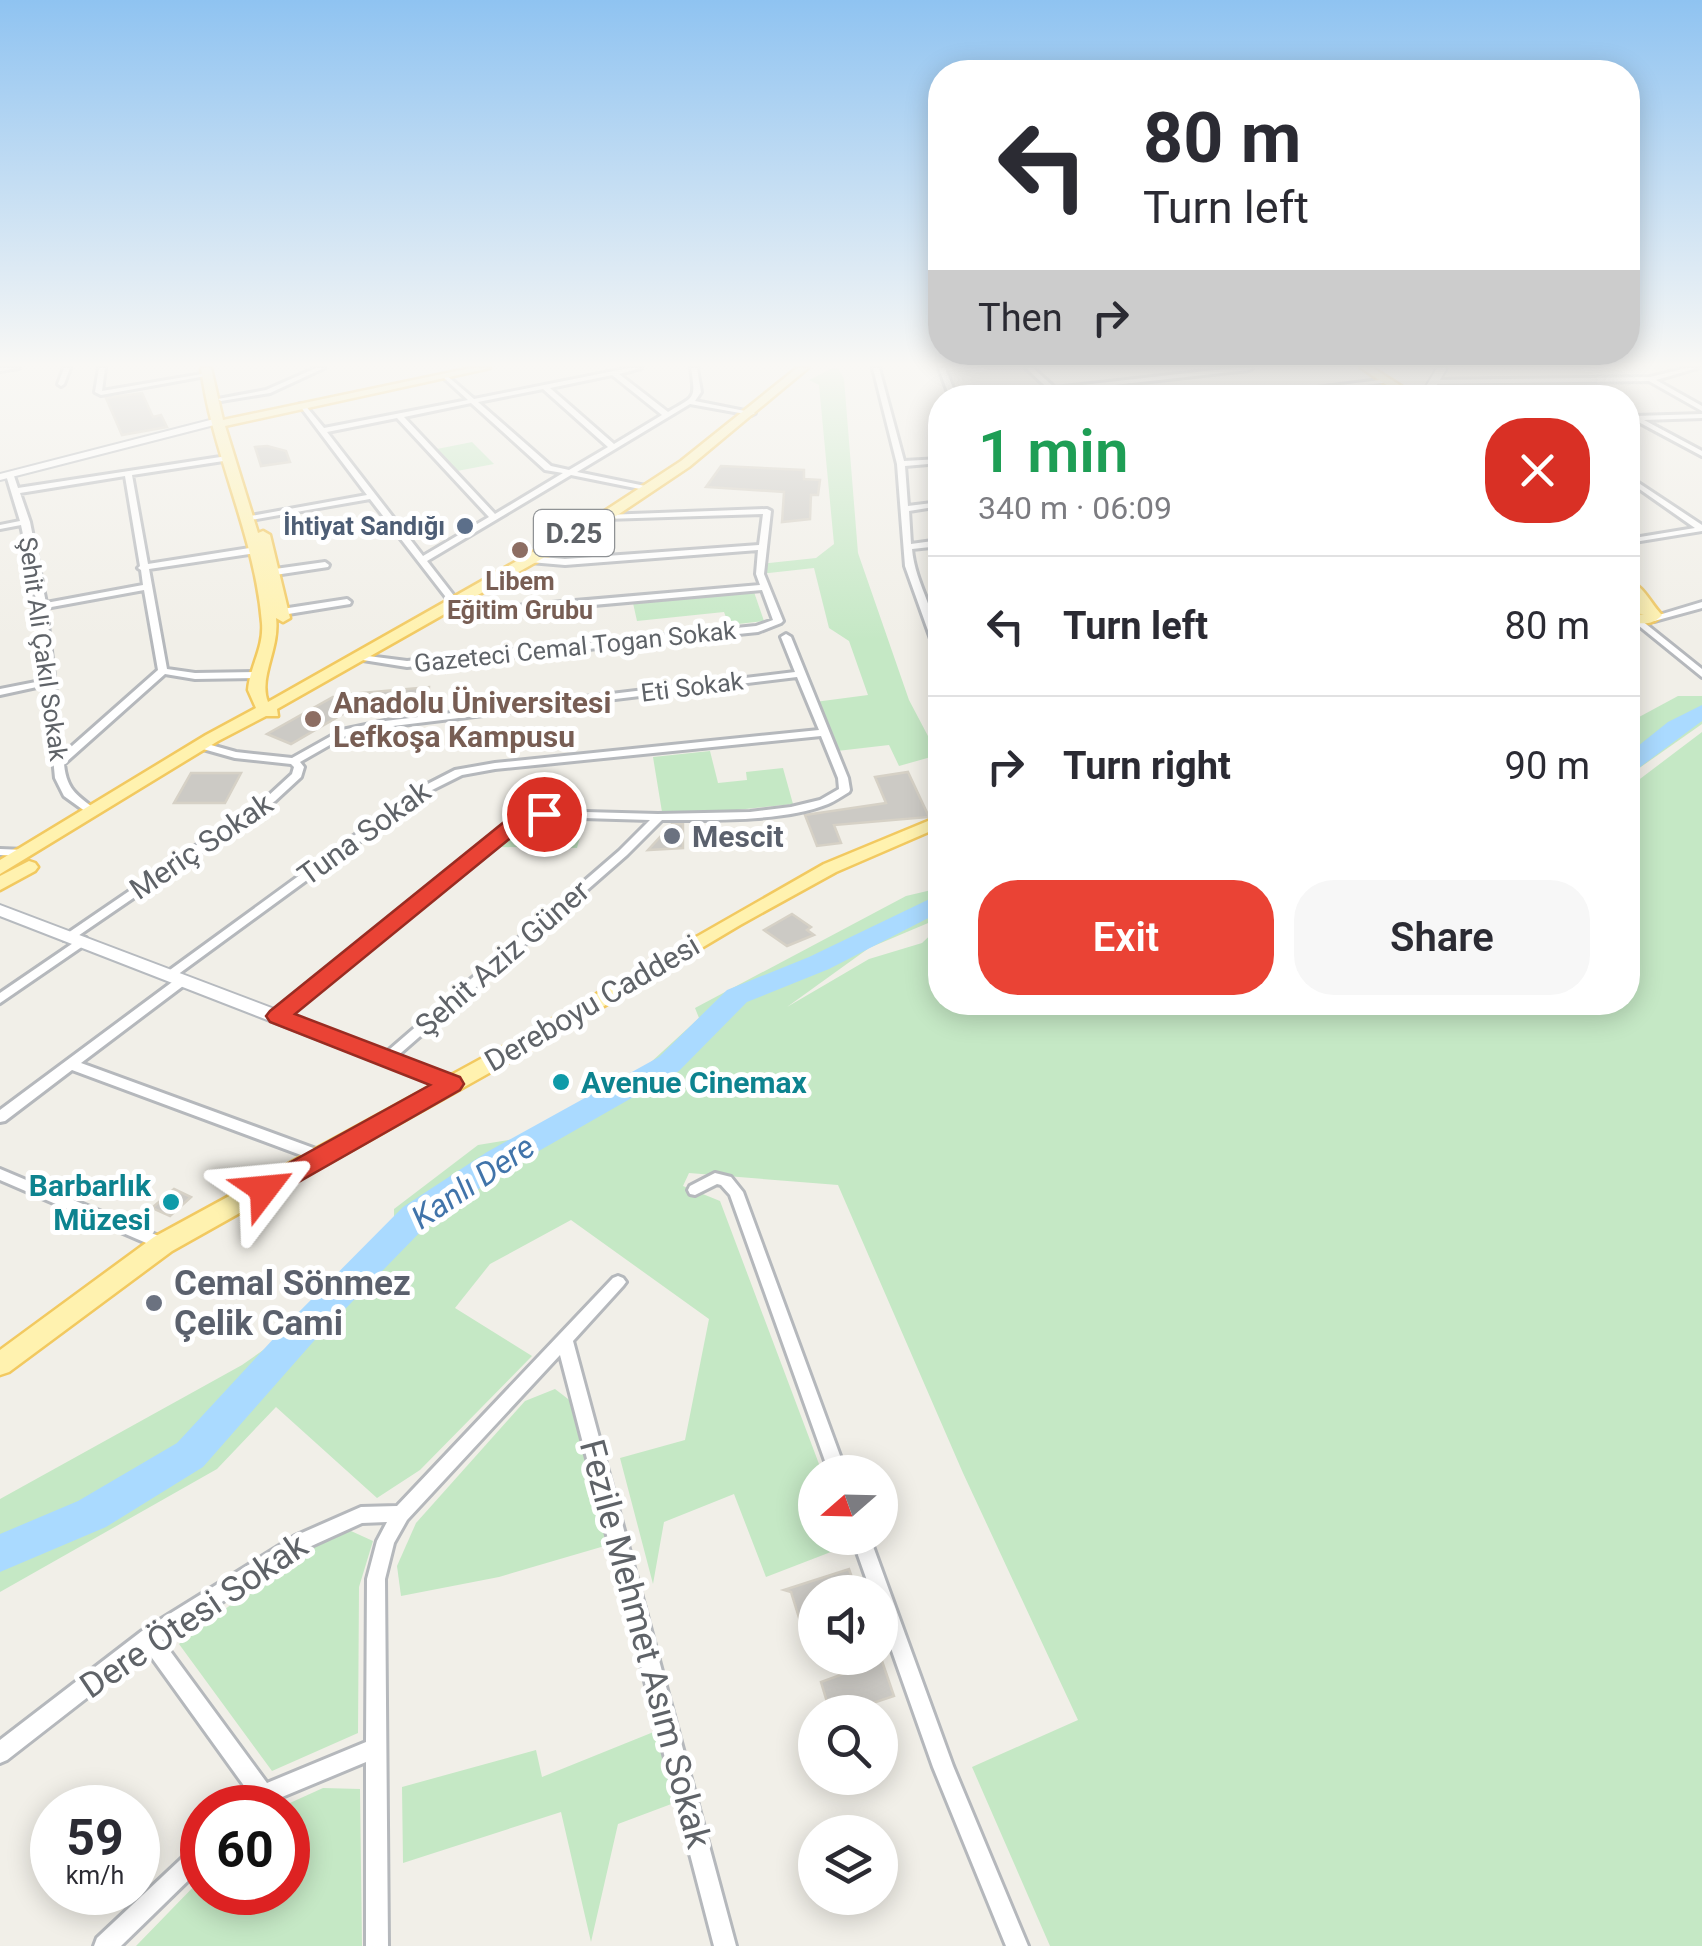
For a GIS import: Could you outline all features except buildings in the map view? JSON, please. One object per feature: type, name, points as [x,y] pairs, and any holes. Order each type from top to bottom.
[{"type":"main road","points":[[227,459],[252,518]]},
{"type":"main road","points":[[234,459],[260,549],[270,622],[260,679],[273,708]]},
{"type":"main road","name":"D.25","points":[[2,875],[25,853],[92,812],[605,517],[687,459]]},
{"type":"main road","points":[[208,744],[282,648],[282,612],[275,572],[260,549]]},
{"type":"main road","name":"D.25","points":[[273,708],[298,690],[355,662]]},
{"type":"main road","points":[[260,679],[278,688],[298,690]]},
{"type":"main road","name":"D.25","points":[[2,875],[208,744]]},
{"type":"main road","name":"Dereboyu Caddesi","points":[[2,1359],[163,1244],[322,1158],[830,868],[928,826]]},
{"type":"street","points":[[5,476],[74,459]]},
{"type":"street","points":[[16,491],[222,459]]},
{"type":"street","points":[[343,459],[455,603],[470,613],[484,615],[764,587],[762,547],[768,511],[605,517]]},
{"type":"street","points":[[438,459],[494,518]]},
{"type":"street","points":[[534,459],[565,474],[646,489]]},
{"type":"street","points":[[424,559],[590,459]]},
{"type":"street","points":[[901,459],[906,547],[928,612]]},
{"type":"street","points":[[902,464],[928,462]]},
{"type":"street","points":[[128,474],[163,671]]},
{"type":"street","name":"Şehit Ali Çakıl Sokak","points":[[5,476],[16,491],[26,522],[42,606],[58,764],[68,794],[92,812]]},
{"type":"street","points":[[1640,486],[1702,529]]},
{"type":"street","points":[[252,518],[372,496]]},
{"type":"street","points":[[904,509],[928,506]]},
{"type":"street","points":[[0,527],[26,522]]},
{"type":"street","points":[[1640,539],[1702,529]]},
{"type":"street","points":[[906,547],[928,544]]},
{"type":"street","points":[[530,560],[565,562],[762,547]]},
{"type":"street","points":[[142,568],[260,549]]},
{"type":"street","points":[[275,572],[325,565]]},
{"type":"street","points":[[42,606],[146,587]]},
{"type":"street","name":"Gazeteci Cemal Togan Sokak","points":[[355,662],[407,664],[752,630],[776,624],[764,587]]},
{"type":"street","points":[[282,612],[347,602]]},
{"type":"street","points":[[1640,609],[1654,602],[1693,606]]},
{"type":"street","points":[[1640,610],[1693,606]]},
{"type":"street","points":[[1640,612],[1702,674]]},
{"type":"street","points":[[278,1016],[521,820],[549,814],[659,817],[736,814],[813,804],[841,795],[845,784],[786,636]]},
{"type":"street","points":[[163,671],[260,679]]},
{"type":"street","points":[[58,764],[163,671]]},
{"type":"street","name":"Eti Sokak","points":[[294,761],[346,732],[385,724],[800,674]]},
{"type":"street","points":[[0,692],[48,682]]},
{"type":"street","name":"Tuna Sokak","points":[[0,1117],[73,1065],[176,977],[422,791],[450,775],[495,766],[824,734]]},
{"type":"street","name":"Meriç Sokak","points":[[75,939],[271,800],[297,775],[299,767],[294,761],[208,744]]},
{"type":"street","name":"Şehit Aziz Güner","points":[[388,1056],[623,853],[659,817]]},
{"type":"street","points":[[0,852],[25,853]]},
{"type":"street","points":[[3,910],[452,1084]]},
{"type":"street","points":[[0,1000],[75,939]]},
{"type":"street","points":[[73,1065],[322,1158]]},
{"type":"street","points":[[0,1174],[163,1244]]},
{"type":"street","points":[[696,1190],[714,1178],[726,1181],[736,1192],[832,1455]]},
{"type":"street","points":[[377,1946],[376,1580],[386,1542],[402,1514],[618,1282]]},
{"type":"street","name":"Fezile Mehmet Asım Sokak","points":[[565,1342],[725,1946]]},
{"type":"street","name":"Dere Ötesi Sokak","points":[[0,1753],[149,1638],[322,1530],[362,1515],[402,1514]]},
{"type":"street","points":[[867,1555],[943,1767],[1017,1946]]},
{"type":"street","points":[[149,1638],[245,1785]]},
{"type":"street","points":[[292,1785],[374,1749]]},
{"type":"street","points":[[105,1946],[180,1874]]},
{"type":"green space","points":[[446,459],[489,459],[494,464],[457,471]]},
{"type":"green space","points":[[826,459],[850,459],[858,553],[909,700],[928,736],[928,758],[899,766],[889,745],[837,751],[815,702],[868,695],[849,641],[829,628],[814,568],[760,574],[760,564],[816,558],[834,544]]},
{"type":"green space","points":[[754,592],[764,621],[729,625],[724,612],[637,621],[633,603]]},
{"type":"green space","points":[[1678,696],[1702,696],[1702,724],[1640,768],[1640,717]]},
{"type":"green space","points":[[1702,732],[1702,1946],[1050,1946],[972,1767],[1078,1720],[963,1473],[838,1185],[689,1173],[683,1186],[720,1201],[816,1455],[798,1455],[798,1555],[823,1555],[766,1577],[734,1494],[664,1522],[653,1584],[620,1458],[685,1440],[709,1319],[571,1220],[490,1264],[455,1308],[532,1356],[420,1470],[377,1498],[276,1407],[217,1469],[0,1592],[0,1499],[242,1365],[394,1258],[394,1209],[478,1145],[514,1139],[650,1063],[699,1018],[695,1008],[906,896],[928,891],[928,923],[869,948],[787,1007],[869,959],[922,943],[928,937],[928,1015],[1640,1015],[1640,779]]},
{"type":"green space","points":[[710,751],[718,783],[747,780],[746,772],[783,768],[793,804],[663,818],[653,757]]},
{"type":"green space","points":[[531,822],[584,823],[577,848],[500,847]]},
{"type":"green space","points":[[555,1389],[572,1402],[608,1545],[499,1577],[401,1596],[397,1566],[416,1523],[525,1401]]},
{"type":"green space","points":[[351,1531],[373,1541],[359,1587],[358,1733],[272,1771],[179,1644],[326,1533]]},
{"type":"green space","points":[[656,1731],[674,1803],[618,1824],[591,1942],[561,1812],[403,1863],[402,1787],[536,1750],[542,1777]]},
{"type":"green space","points":[[323,1788],[360,1789],[362,1946],[136,1946],[180,1901],[180,1915],[310,1915],[310,1794]]},
{"type":"waterway","name":"Kanlı Dere","points":[[1640,756],[1702,712]]},
{"type":"waterway","name":"Kanlı Dere","points":[[0,1553],[92,1514],[190,1455],[301,1332],[415,1216],[498,1160],[669,1064],[737,996],[819,963],[928,908]]},
{"type":"place","name":"İhtiyat Sandığı","points":[[465,526]]},
{"type":"place","name":"Libem Eğitim Grubu","points":[[520,550]]},
{"type":"place","name":"Anadolu Üniversitesi Lefkoşa Kampusu","points":[[313,719]]},
{"type":"place","name":"Mescit","points":[[672,836]]},
{"type":"place","name":"Avenue Cinemax","points":[[561,1082]]},
{"type":"place","name":"Barbarlık Müzesi","points":[[171,1202]]},
{"type":"place","name":"Cemal Sönmez Çelik Cami","points":[[154,1303]]},
{"type":"route","points":[[264,1189],[452,1084],[278,1016],[516,823],[544,814]]}]
